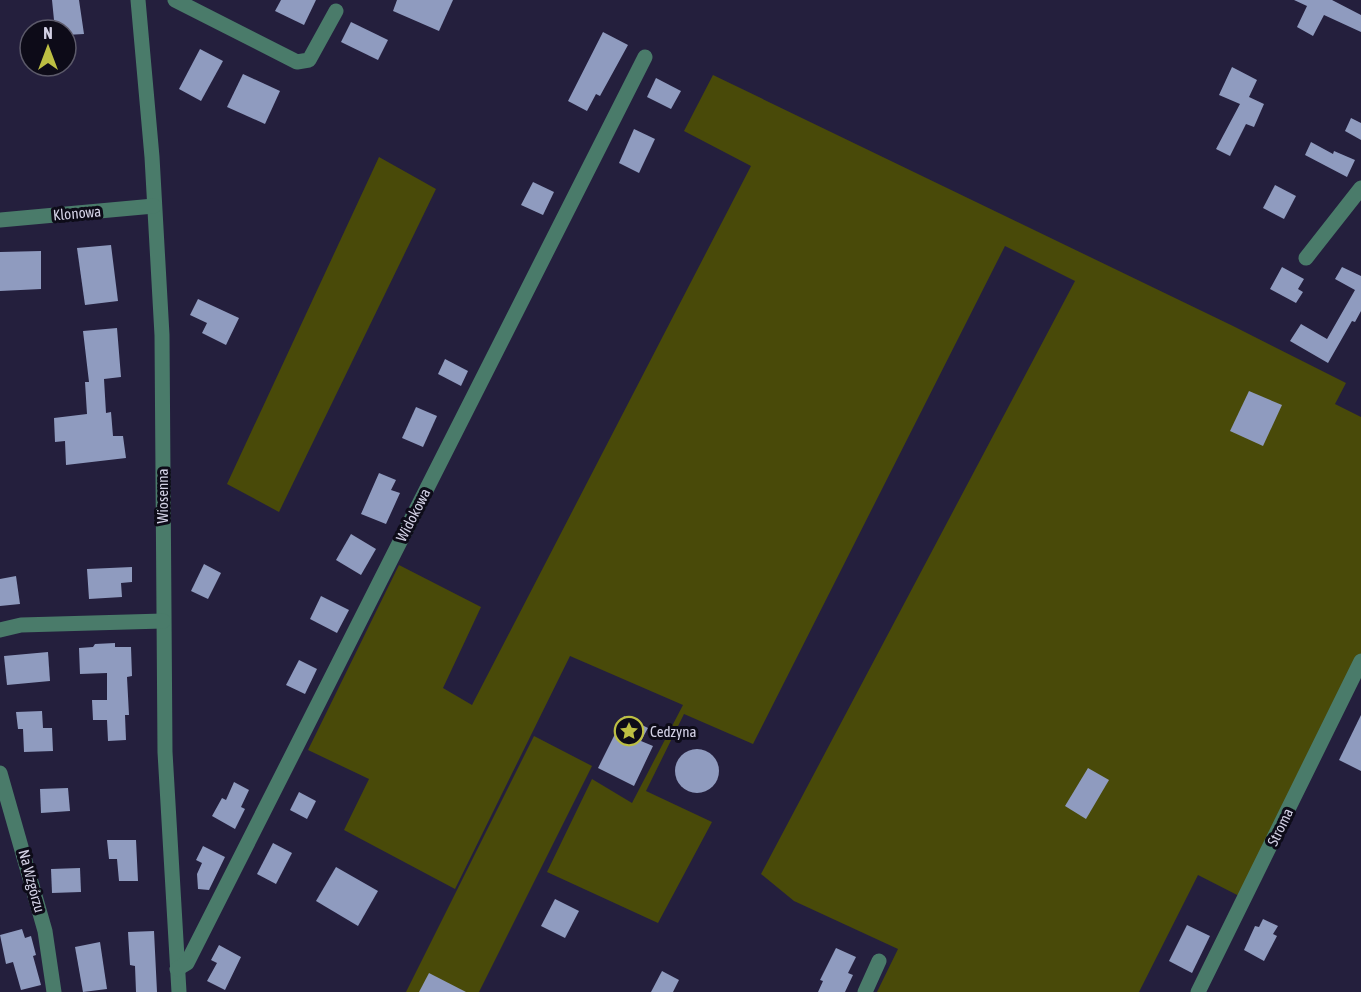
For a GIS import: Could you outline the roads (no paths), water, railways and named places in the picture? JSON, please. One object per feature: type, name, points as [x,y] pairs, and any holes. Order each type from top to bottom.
[{"type":"street","name":"Wiosenna","points":[[138,0],[162,335],[165,752],[179,992]]},
{"type":"street","points":[[175,0],[297,62],[309,60],[336,11]]},
{"type":"street","name":"Widokowa","points":[[177,969],[187,963],[645,57]]},
{"type":"street","points":[[1306,258],[1361,188]]},
{"type":"street","name":"Klonowa","points":[[0,220],[154,206]]},
{"type":"street","points":[[0,630],[21,625],[163,621]]},
{"type":"street","name":"Stroma","points":[[1198,992],[1361,661]]},
{"type":"street","name":"Na Wzgórzu","points":[[0,773],[45,931],[54,992]]},
{"type":"street","points":[[865,992],[879,961]]},
{"type":"place","name":"Cedzyna","points":[[629,731]]}]
